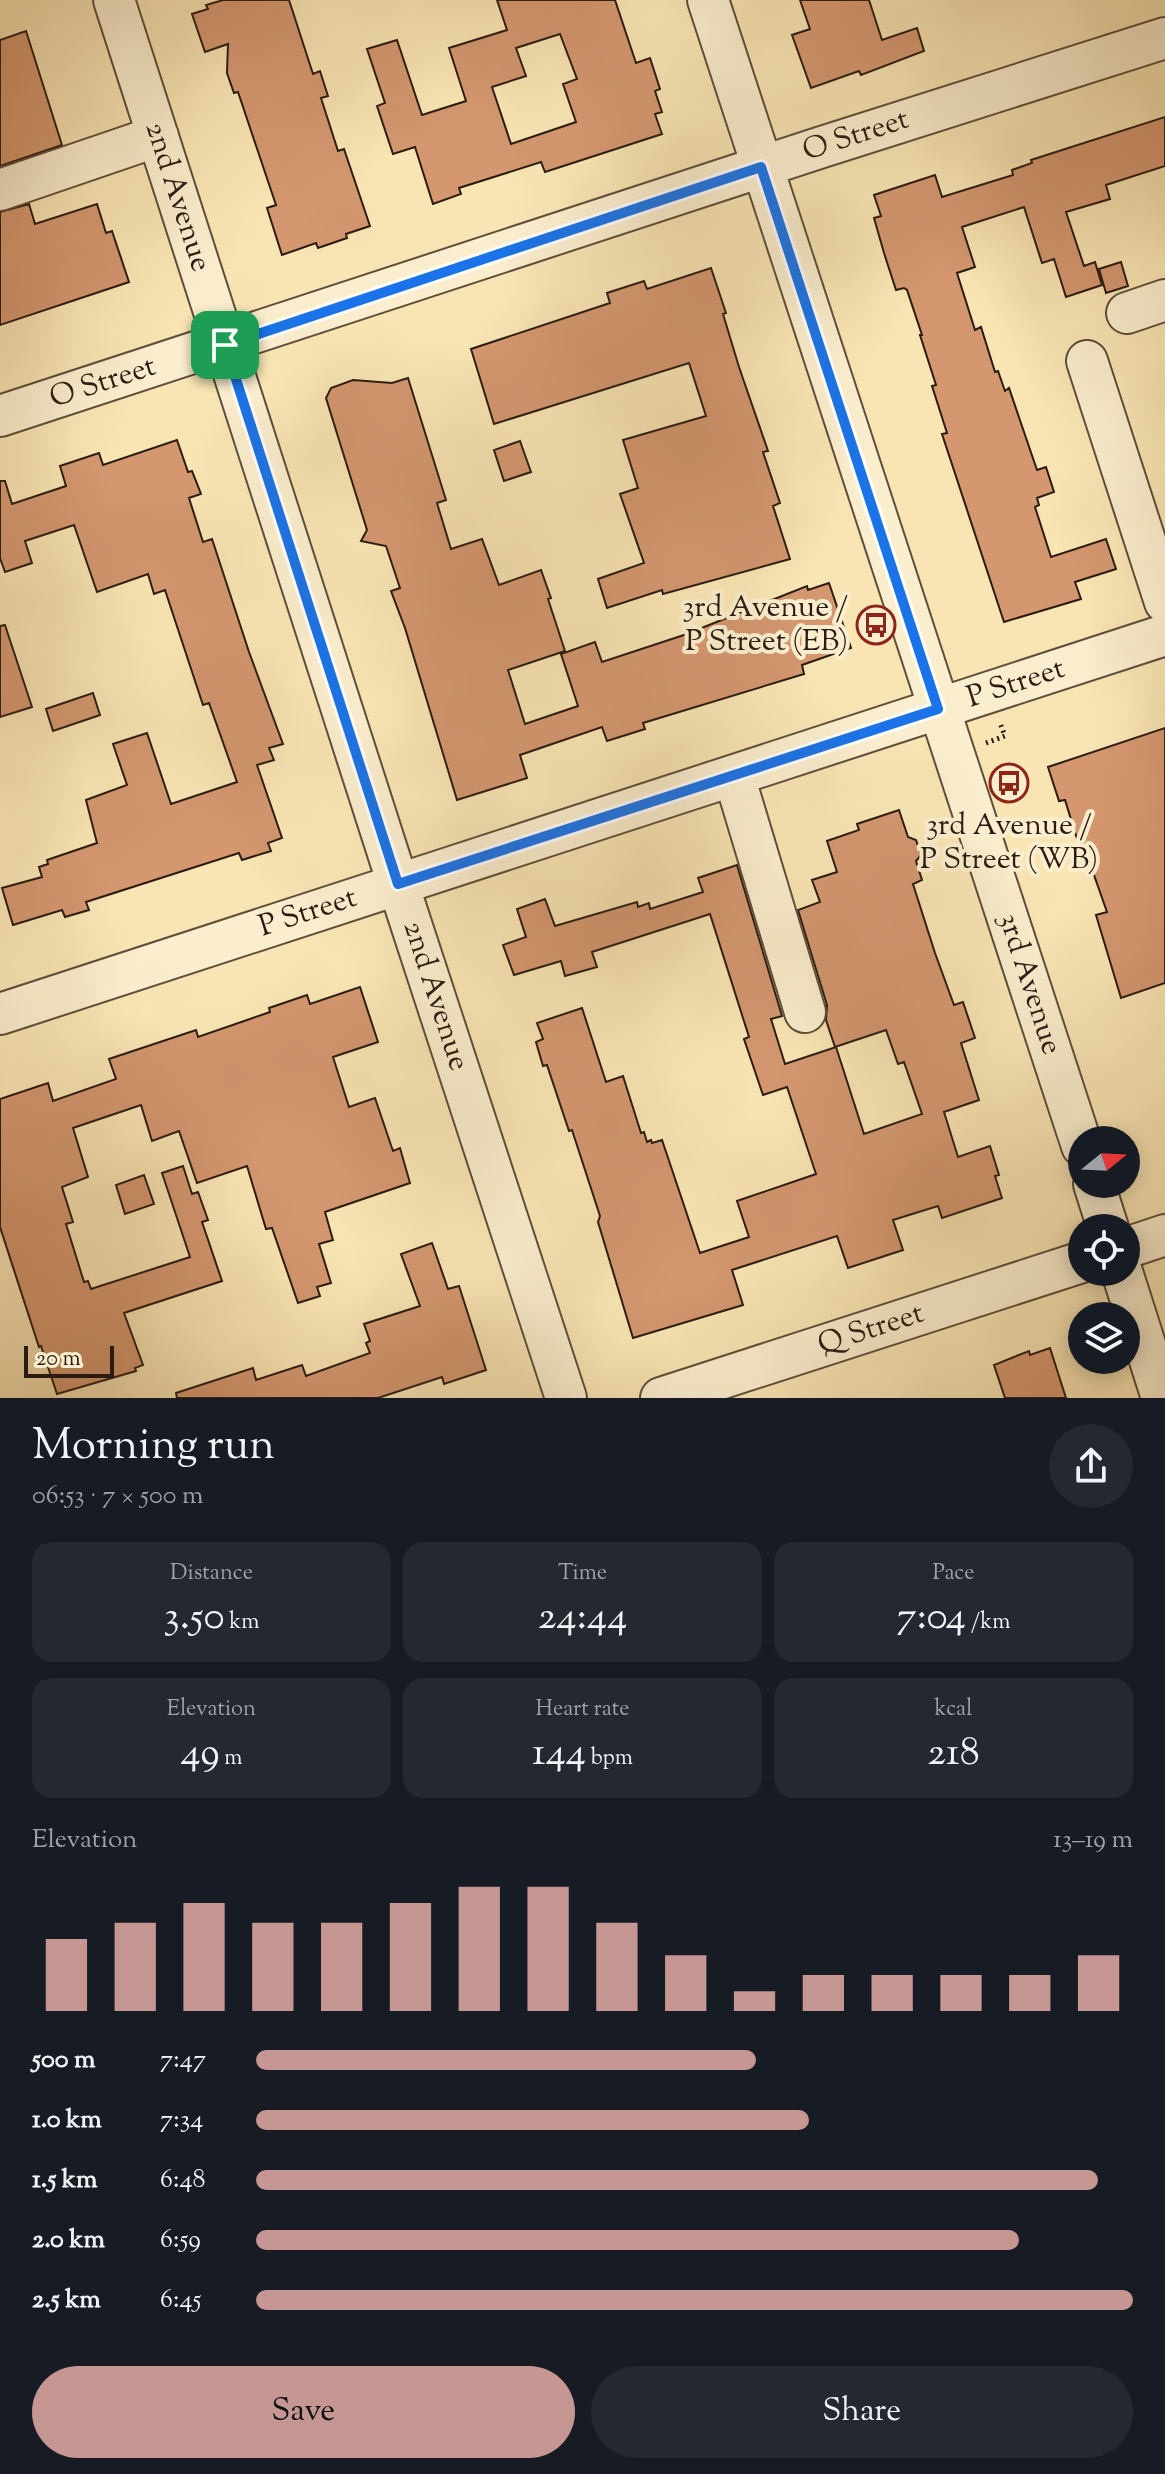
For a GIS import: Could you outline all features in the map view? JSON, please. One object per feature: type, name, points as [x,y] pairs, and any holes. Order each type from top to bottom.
[{"type":"street","name":"2nd Avenue","points":[[114,0],[566,1398]]},
{"type":"street","name":"3rd Avenue","points":[[708,0],[1075,1126]]},
{"type":"street","name":"O Street","points":[[0,416],[1165,38]]},
{"type":"street","points":[[0,190],[158,136]]},
{"type":"street","points":[[1127,313],[1165,300]]},
{"type":"street","points":[[1087,361],[1165,602]]},
{"type":"street","name":"P Street","points":[[0,1014],[1165,635]]},
{"type":"street","points":[[734,776],[805,1012]]},
{"type":"street","points":[[1140,1243],[1165,1235]]},
{"type":"street","name":"Q Street","points":[[661,1398],[1068,1267]]},
{"type":"street","points":[[1126,1286],[1162,1398]]},
{"type":"path","points":[[985,743],[1005,736]]},
{"type":"building","points":[[223,0],[289,0],[313,74],[320,71],[328,96],[321,98],[338,151],[344,149],[370,226],[318,248],[316,243],[282,255],[267,208],[276,205],[238,92],[234,93],[227,73],[228,44],[205,52],[192,14],[208,9],[206,5]]},
{"type":"building","points":[[497,0],[615,0],[636,63],[650,58],[660,89],[655,91],[662,112],[655,114],[662,134],[545,172],[541,162],[459,188],[461,194],[433,204],[415,147],[393,154],[377,106],[385,103],[367,49],[397,40],[422,115],[466,101],[449,48],[507,30]],"holes":[[[560,34],[577,79],[563,84],[576,122],[511,144],[492,87],[526,76],[516,48]]]},
{"type":"building","points":[[800,0],[869,0],[882,40],[917,28],[924,51],[861,75],[859,71],[811,88],[792,35],[810,29]]},
{"type":"building","points":[[26,31],[62,145],[0,166],[0,40]]},
{"type":"building","points":[[1165,117],[1165,166],[1106,185],[1110,199],[1066,212],[1084,266],[1095,262],[1102,285],[1066,297],[1054,259],[1042,263],[1024,207],[962,227],[975,267],[957,273],[975,330],[981,327],[995,372],[998,371],[1005,391],[1009,388],[1037,470],[1046,467],[1054,492],[1037,498],[1039,505],[1035,507],[1051,557],[1106,539],[1116,569],[1075,582],[1081,599],[1004,622],[942,434],[947,433],[932,386],[936,385],[922,335],[907,290],[896,290],[884,253],[874,218],[881,216],[874,195],[935,175],[942,197],[1013,175],[1012,170],[1032,163],[1031,160]]},
{"type":"building","points":[[29,204],[35,224],[97,204],[106,233],[112,231],[129,282],[0,325],[0,212]]},
{"type":"building","points":[[1121,262],[1128,286],[1106,293],[1099,269]]},
{"type":"building","points":[[711,268],[739,367],[768,451],[763,452],[780,503],[773,506],[790,559],[663,594],[662,590],[607,608],[598,579],[644,563],[620,494],[638,488],[623,440],[706,416],[689,363],[494,424],[471,349],[610,303],[607,293],[644,281],[647,289]]},
{"type":"building","points":[[408,378],[446,500],[437,503],[451,549],[482,539],[499,585],[541,570],[551,598],[548,599],[565,651],[508,670],[525,724],[578,706],[561,654],[595,642],[602,662],[684,635],[807,586],[808,590],[829,583],[851,648],[802,665],[804,674],[643,723],[645,729],[607,741],[602,727],[520,755],[527,778],[457,800],[391,591],[400,588],[386,546],[361,541],[367,530],[326,398],[331,388],[353,380],[392,383]]},
{"type":"building","points":[[177,440],[188,472],[192,471],[201,494],[189,498],[203,542],[212,539],[283,744],[269,748],[274,760],[257,765],[282,838],[268,843],[271,851],[242,860],[239,853],[86,902],[89,910],[65,917],[62,910],[13,925],[2,888],[42,877],[39,867],[48,864],[47,860],[97,843],[86,800],[127,785],[113,744],[147,733],[171,804],[237,782],[209,703],[203,705],[165,590],[154,594],[148,574],[97,592],[74,525],[25,541],[32,563],[5,572],[0,558],[0,481],[5,481],[12,504],[66,486],[60,466],[99,453],[103,465]]},
{"type":"building","points":[[520,441],[531,472],[504,481],[494,450]]},
{"type":"building","points":[[5,625],[32,707],[0,717],[0,626]]},
{"type":"building","points":[[93,693],[100,715],[53,731],[46,709]]},
{"type":"building","points":[[1165,728],[1165,983],[1121,998],[1096,915],[1107,912],[1082,841],[1078,842],[1065,800],[1059,801],[1048,767]]},
{"type":"building","points":[[899,810],[908,837],[916,840],[921,855],[916,861],[922,880],[913,884],[935,953],[954,1005],[963,1002],[975,1038],[961,1043],[979,1100],[944,1112],[958,1157],[990,1146],[1002,1198],[942,1218],[938,1206],[893,1220],[903,1250],[848,1268],[837,1236],[732,1270],[743,1305],[633,1338],[598,1222],[600,1216],[572,1130],[569,1131],[547,1065],[543,1066],[536,1042],[543,1039],[537,1023],[582,1008],[606,1082],[623,1076],[641,1133],[644,1132],[647,1142],[662,1140],[700,1253],[749,1237],[737,1201],[816,1174],[787,1087],[763,1095],[744,1039],[749,1037],[710,914],[592,952],[597,967],[565,976],[561,961],[514,975],[503,945],[526,937],[517,909],[545,899],[555,926],[637,902],[638,907],[649,903],[650,909],[703,892],[698,878],[737,865],[782,1016],[771,1019],[785,1064],[836,1047],[864,1134],[922,1114],[904,1062],[898,1064],[886,1030],[835,1047],[826,1020],[827,1005],[798,910],[820,902],[812,880],[837,872],[827,841],[859,830],[857,824]]},
{"type":"building","points":[[360,987],[378,1042],[333,1057],[349,1107],[375,1098],[393,1151],[400,1148],[410,1183],[325,1212],[333,1240],[319,1244],[331,1283],[317,1287],[320,1296],[298,1303],[272,1228],[266,1229],[247,1166],[197,1183],[179,1131],[152,1141],[141,1105],[73,1128],[88,1177],[62,1187],[73,1222],[66,1224],[84,1282],[88,1281],[91,1289],[190,1257],[162,1173],[183,1166],[192,1194],[198,1192],[208,1220],[202,1222],[222,1281],[124,1313],[143,1365],[135,1368],[136,1371],[57,1394],[0,1227],[0,1099],[48,1083],[53,1101],[116,1079],[109,1059],[196,1030],[198,1037],[270,1012],[269,1008],[307,995],[310,1004]]},
{"type":"building","points":[[144,1175],[154,1204],[125,1214],[116,1185]]},
{"type":"building","points":[[432,1243],[448,1289],[459,1286],[486,1370],[444,1384],[442,1377],[378,1398],[177,1398],[176,1393],[253,1368],[256,1380],[302,1365],[306,1376],[370,1353],[366,1343],[370,1341],[364,1324],[420,1306],[401,1254]]},
{"type":"building","points":[[1050,1348],[1066,1398],[1005,1398],[994,1365],[1029,1351],[1030,1355]]},
{"type":"place","name":"3rd Avenue / P Street (EB)","points":[[876,625]]},
{"type":"place","name":"3rd Avenue / P Street (WB)","points":[[1009,783]]},
{"type":"route","points":[[761,167],[938,709],[398,884],[225,345],[761,167]]}]
